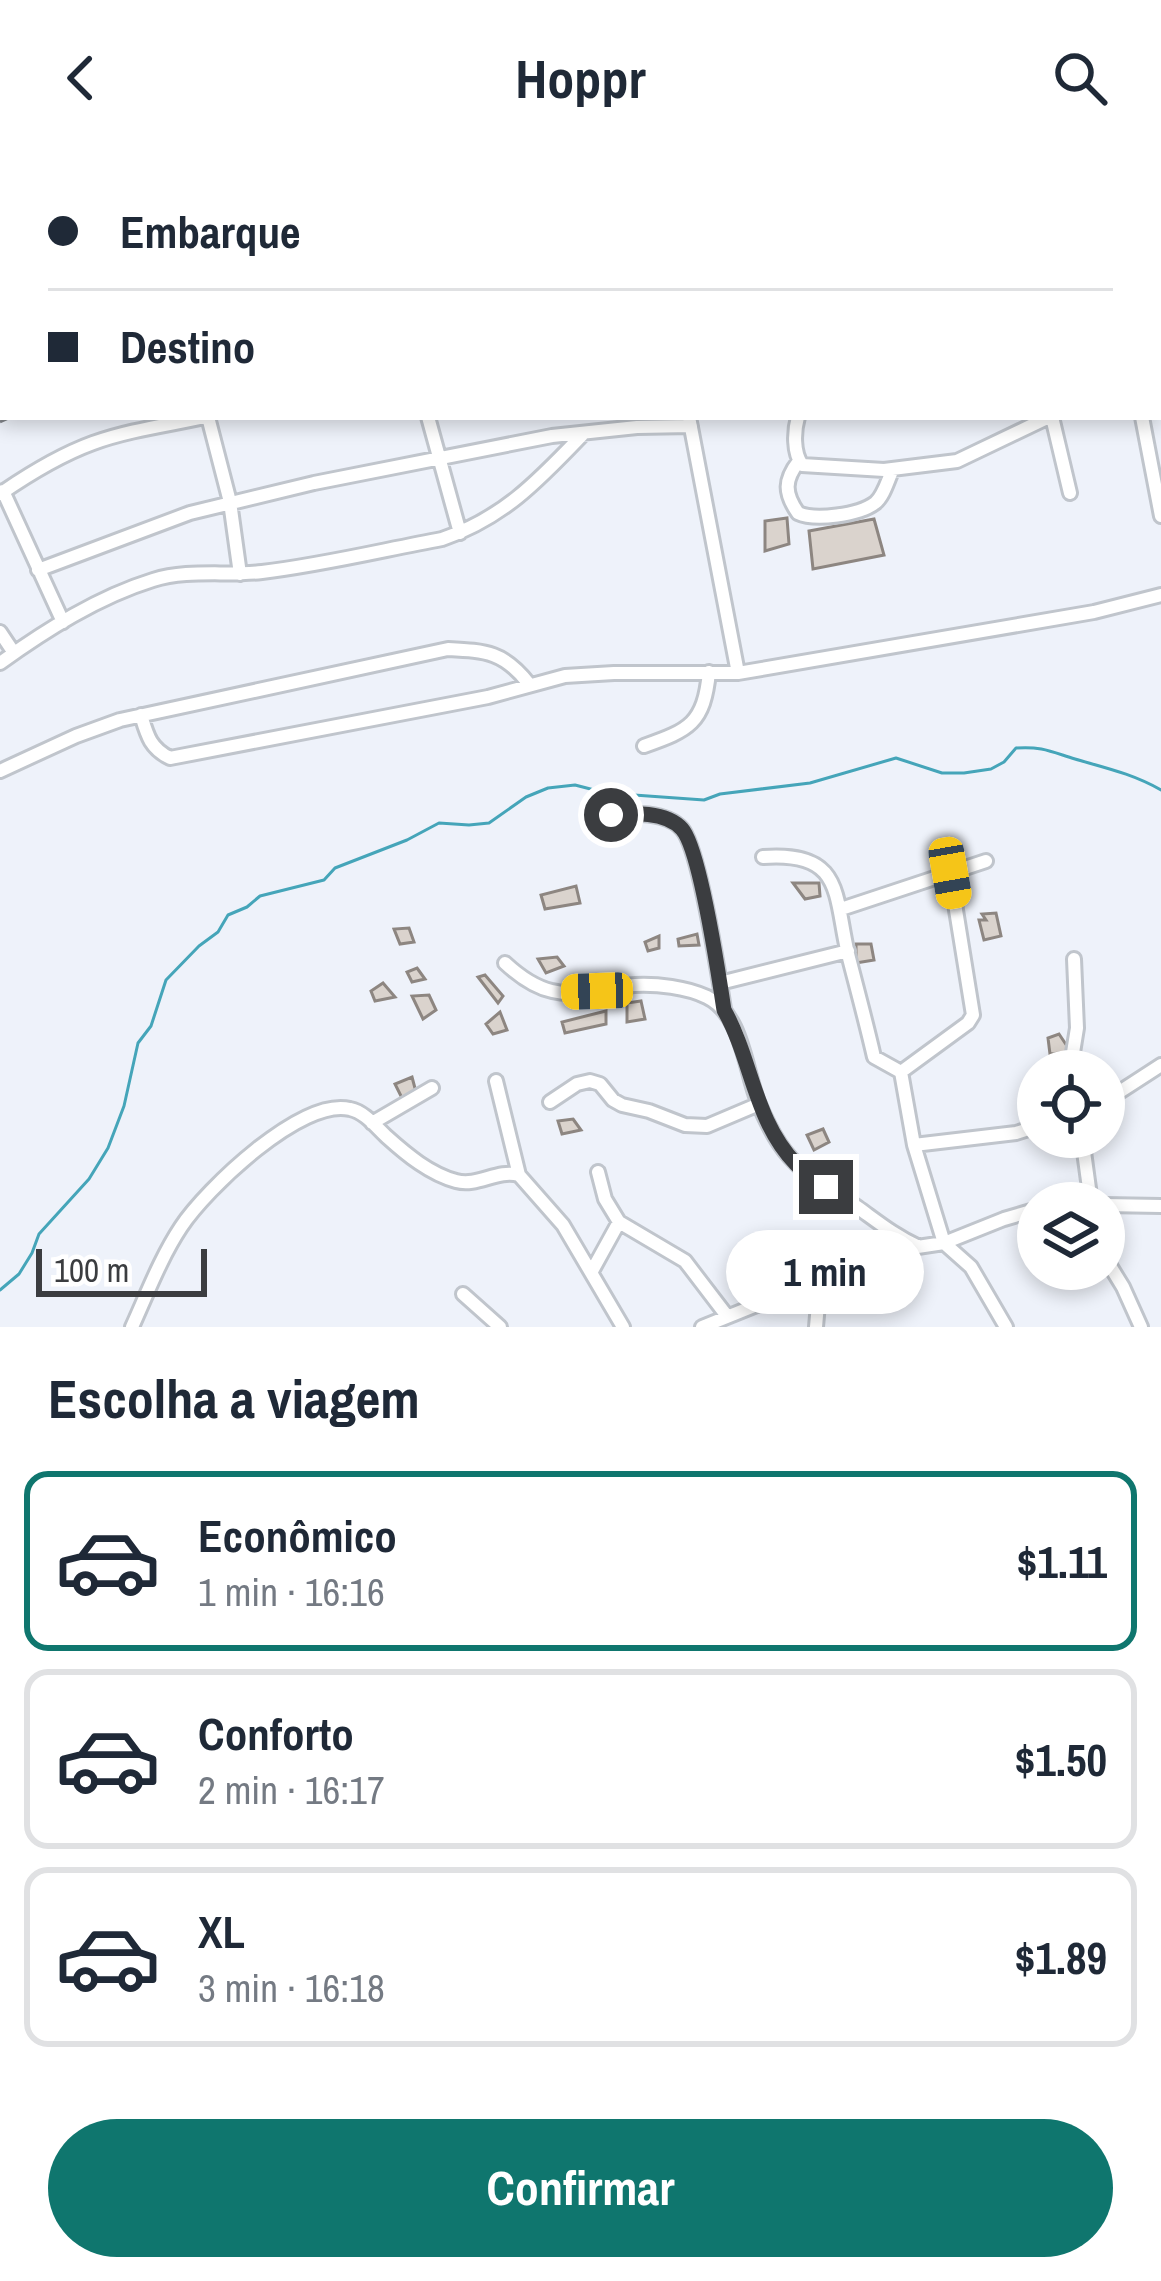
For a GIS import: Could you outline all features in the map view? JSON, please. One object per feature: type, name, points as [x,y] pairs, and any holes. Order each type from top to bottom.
[{"type":"street","points":[[63,622],[2,493],[39,468],[91,444],[192,420]]},
{"type":"street","points":[[208,420],[230,502],[240,574]]},
{"type":"street","points":[[429,420],[460,533]]},
{"type":"street","points":[[799,420],[796,447],[799,461],[808,466],[893,469],[957,461],[1045,420]]},
{"type":"street","points":[[1052,420],[1070,493]]},
{"type":"street","points":[[1143,420],[1161,516]]},
{"type":"street","points":[[38,570],[190,512],[230,502],[585,432],[690,421],[738,673]]},
{"type":"street","points":[[0,663],[63,622],[155,579],[194,573],[240,574],[460,533],[485,522],[527,489],[585,432]]},
{"type":"street","points":[[799,461],[787,477],[786,488],[790,502],[807,517],[872,506],[880,500],[893,469]]},
{"type":"street","points":[[141,715],[148,740],[170,758],[488,697],[581,674],[738,673],[1094,612],[1161,595]]},
{"type":"street","points":[[0,632],[14,653]]},
{"type":"street","points":[[0,771],[76,736],[141,715],[448,650],[482,651],[503,658],[529,684]]},
{"type":"street","points":[[644,746],[681,732],[698,714],[709,672]]},
{"type":"street","points":[[611,815],[655,816],[683,830],[700,881],[724,1010],[759,1104],[780,1144],[798,1167],[880,1227],[919,1247]]},
{"type":"street","points":[[763,857],[800,858],[815,865],[832,883],[842,909],[874,1057],[901,1072]]},
{"type":"street","points":[[842,909],[986,861]]},
{"type":"street","points":[[901,1072],[973,1015],[950,873]]},
{"type":"street","points":[[720,983],[848,951]]},
{"type":"street","points":[[1072,1050],[1078,1028],[1074,959]]},
{"type":"street","points":[[505,963],[534,985],[556,992],[634,985],[676,988],[708,998],[724,1010]]},
{"type":"street","points":[[1125,1089],[1161,1066]]},
{"type":"street","points":[[901,1072],[914,1145],[944,1243],[971,1268],[1006,1327]]},
{"type":"street","points":[[496,1082],[519,1175],[563,1225],[623,1327]]},
{"type":"street","points":[[550,1102],[590,1082],[600,1084],[622,1105],[685,1125],[707,1126],[759,1104]]},
{"type":"street","points":[[373,1123],[433,1088]]},
{"type":"street","points":[[132,1327],[179,1230],[230,1170],[305,1117],[354,1109],[405,1153],[464,1184],[498,1174],[519,1175]]},
{"type":"street","points":[[914,1145],[1017,1132]]},
{"type":"street","points":[[598,1172],[605,1199],[619,1222],[685,1262],[727,1316]]},
{"type":"street","points":[[1125,1205],[1161,1206]]},
{"type":"street","points":[[702,1327],[891,1251],[944,1243],[1017,1215]]},
{"type":"street","points":[[592,1271],[619,1222]]},
{"type":"street","points":[[816,1327],[820,1280]]},
{"type":"street","points":[[1124,1290],[1141,1327]]},
{"type":"street","points":[[463,1294],[500,1327]]},
{"type":"building","points":[[787,518],[789,544],[765,551],[765,521]]},
{"type":"building","points":[[874,519],[884,555],[813,569],[809,531]]},
{"type":"building","points":[[793,883],[819,883],[820,896],[805,899]]},
{"type":"building","points":[[576,886],[580,903],[545,909],[541,895]]},
{"type":"building","points":[[996,913],[1001,936],[984,940],[979,920],[986,920],[982,914]]},
{"type":"building","points":[[409,928],[414,942],[400,944],[394,929]]},
{"type":"building","points":[[697,934],[699,945],[679,946],[678,939]]},
{"type":"building","points":[[659,936],[659,948],[648,951],[645,942]]},
{"type":"building","points":[[856,944],[871,944],[874,960],[856,963]]},
{"type":"building","points":[[557,957],[564,966],[546,973],[538,959]]},
{"type":"building","points":[[417,968],[425,979],[412,982],[407,972]]},
{"type":"building","points":[[485,975],[503,996],[498,1003],[478,977]]},
{"type":"building","points":[[383,983],[395,997],[375,1001],[371,991]]},
{"type":"building","points":[[429,995],[436,1010],[423,1019],[412,996]]},
{"type":"building","points":[[641,1001],[645,1019],[627,1022],[627,1003]]},
{"type":"building","points":[[606,1011],[606,1024],[565,1033],[562,1022]]},
{"type":"building","points":[[500,1012],[507,1030],[493,1034],[486,1024]]},
{"type":"building","points":[[1059,1034],[1070,1050],[1050,1050],[1048,1038]]},
{"type":"building","points":[[412,1077],[416,1092],[402,1098],[395,1084]]},
{"type":"building","points":[[573,1119],[581,1130],[562,1134],[558,1121]]},
{"type":"building","points":[[823,1129],[829,1142],[814,1150],[807,1135]]},
{"type":"waterway","points":[[0,1290],[19,1274],[39,1234],[89,1179],[108,1148],[124,1106],[138,1043],[151,1026],[166,980],[218,932],[228,915],[260,896],[324,880],[335,868],[439,823],[489,823],[548,788],[575,785],[606,793],[704,800],[810,783],[896,758],[942,773],[991,769],[1016,748],[1025,748],[1047,750],[1161,790]]},
{"type":"railway","points":[[0,422],[4,420]]},
{"type":"route","points":[[611,815],[655,816],[683,830],[700,881],[724,1010],[759,1104],[798,1167],[826,1187]]}]
